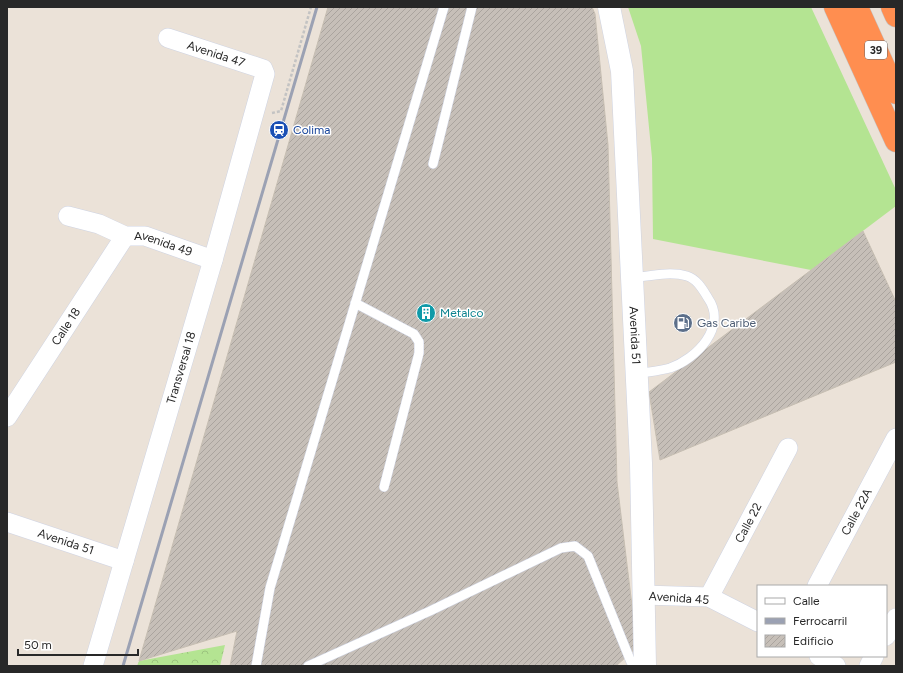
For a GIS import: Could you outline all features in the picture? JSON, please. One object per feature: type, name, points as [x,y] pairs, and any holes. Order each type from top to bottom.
[{"type":"highway","points":[[835,7],[896,140]]},
{"type":"highway","name":"39","points":[[857,7],[896,93]]},
{"type":"highway","points":[[892,7],[896,16]]},
{"type":"street","name":"Avenida 51","points":[[609,7],[622,71],[641,463],[643,595],[639,662]]},
{"type":"street","name":"Avenida 47","points":[[168,38],[263,69]]},
{"type":"street","name":"Transversal 18","points":[[94,666],[213,260],[265,74],[263,69]]},
{"type":"street","name":"Avenida 49","points":[[68,216],[99,224],[125,236],[145,236],[213,260]]},
{"type":"street","name":"Calle 18","points":[[7,417],[125,236]]},
{"type":"street","name":"Calle 22A","points":[[817,585],[896,438]]},
{"type":"street","name":"Calle 22","points":[[709,597],[788,448]]},
{"type":"street","name":"Avenida 51","points":[[7,522],[124,561]]},
{"type":"street","name":"Avenida 45","points":[[643,595],[709,597],[757,621]]},
{"type":"street","points":[[887,634],[896,618]]},
{"type":"street","points":[[821,657],[836,666]]},
{"type":"street","points":[[869,666],[874,657]]},
{"type":"lane","points":[[256,666],[270,588],[444,7]]},
{"type":"lane","points":[[433,164],[472,7]]},
{"type":"lane","points":[[632,278],[670,274],[688,276],[700,286],[710,300],[715,318],[712,330],[705,342],[689,357],[669,368],[636,374]]},
{"type":"lane","points":[[355,303],[414,334],[419,342],[420,353],[384,487]]},
{"type":"lane","points":[[308,666],[430,611],[561,548],[575,546],[588,556],[639,662]]},
{"type":"path","points":[[253,117],[281,111],[311,7]]},
{"type":"green space","points":[[628,7],[811,7],[896,190],[896,206],[811,270],[653,239],[652,158],[641,46]]},
{"type":"green space","points":[[225,645],[220,666],[137,666],[139,661]]},
{"type":"building","name":"Metalco","points":[[328,7],[592,7],[595,14],[608,145],[617,482],[637,647],[616,666],[230,666],[237,631],[139,661]]},
{"type":"building","points":[[863,231],[896,302],[896,362],[660,460],[649,392]]},
{"type":"railway","points":[[123,666],[317,7]]},
{"type":"place","name":"Colima","points":[[279,130]]},
{"type":"place","name":"Metalco","points":[[426,313]]},
{"type":"place","name":"Gas Caribe","points":[[683,323]]}]
